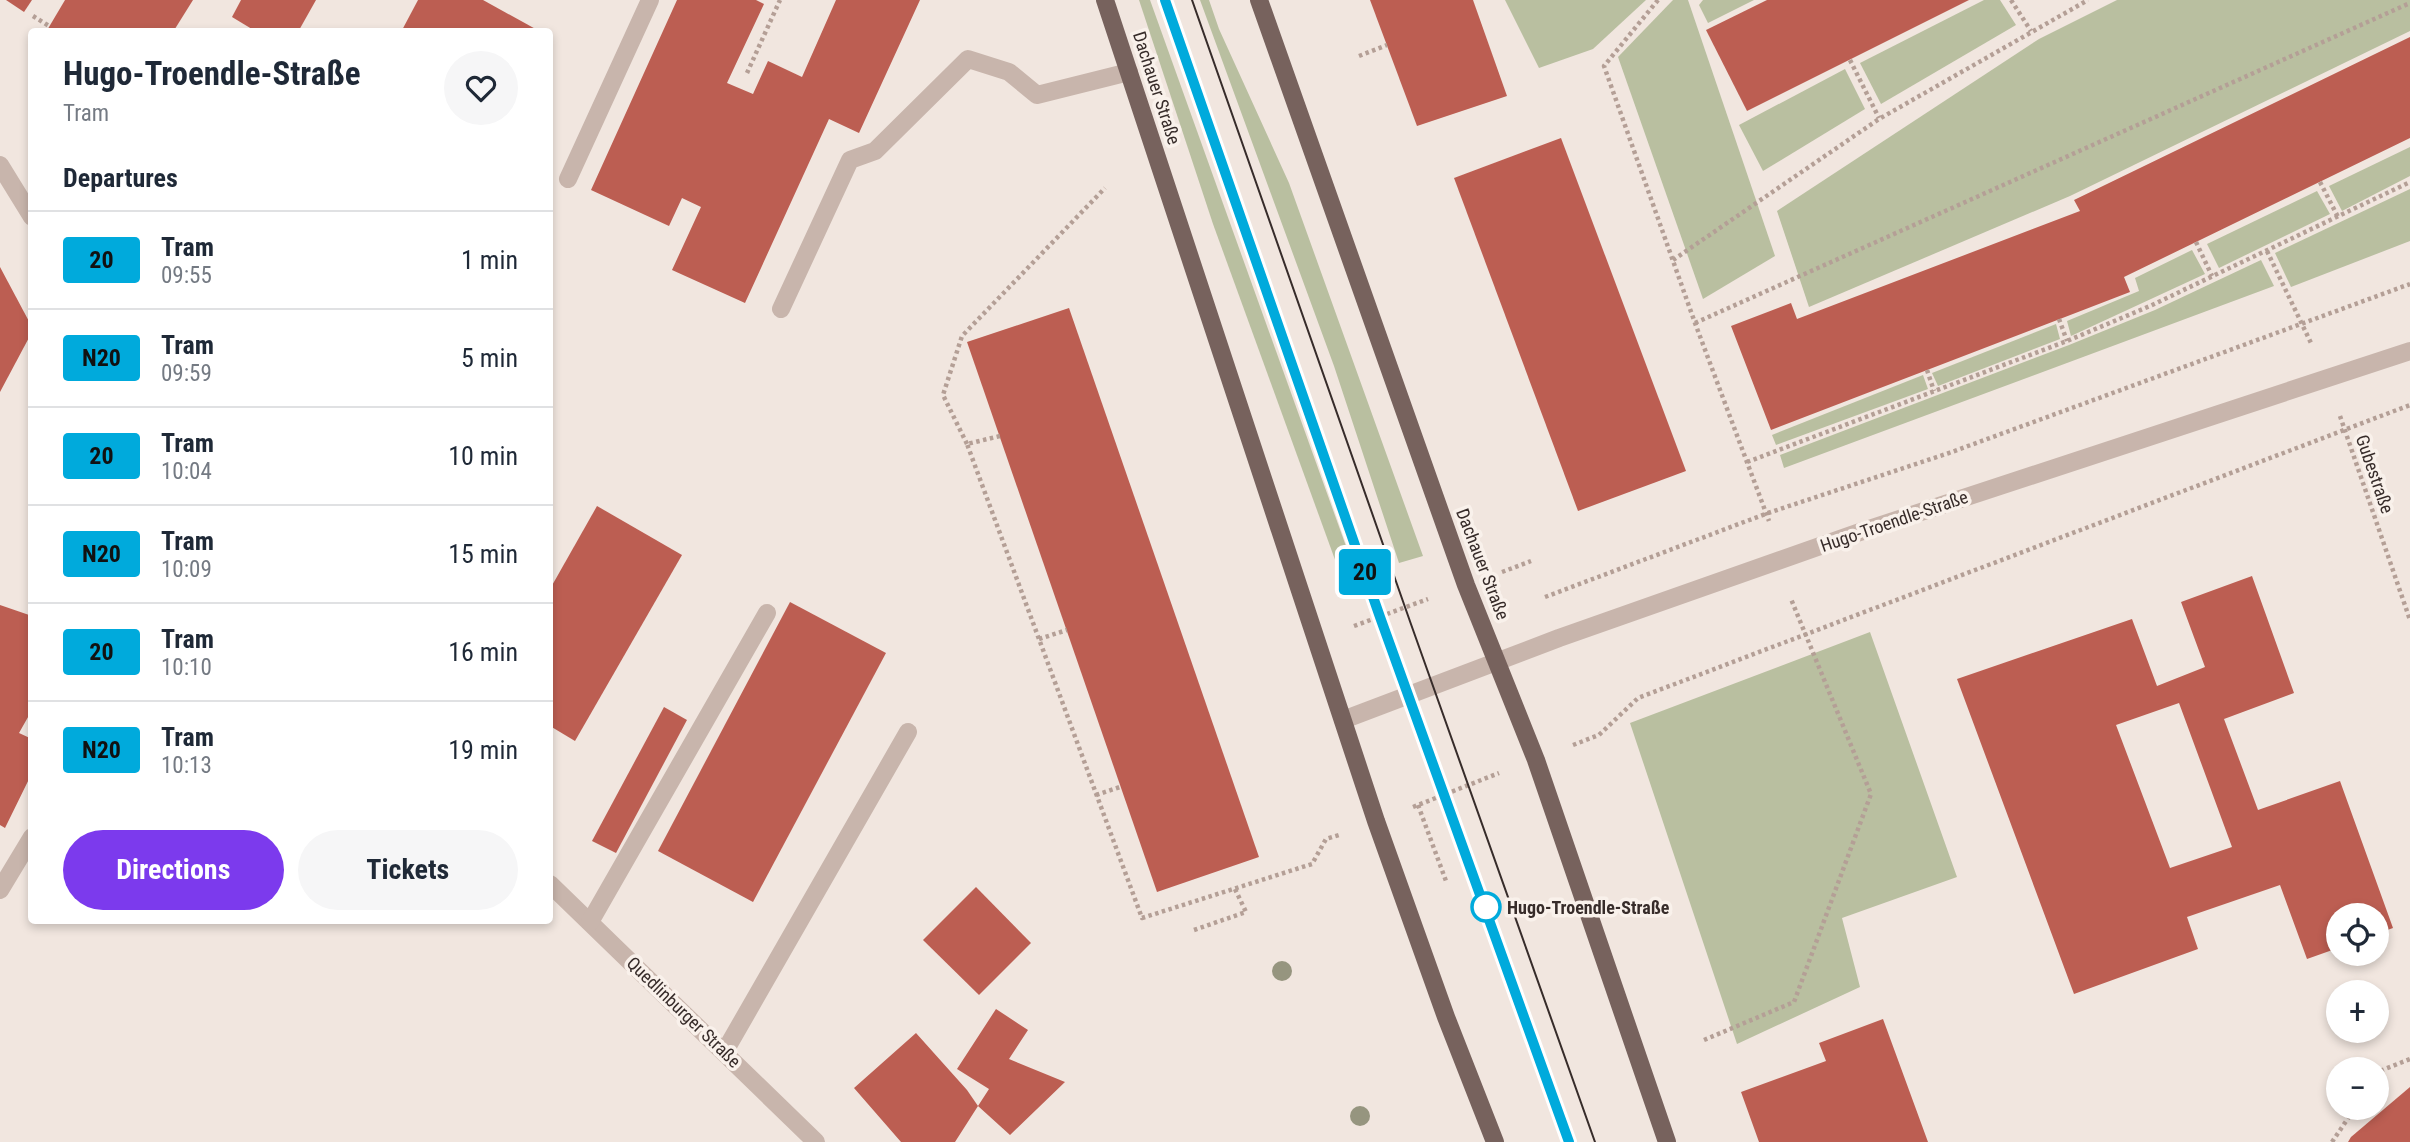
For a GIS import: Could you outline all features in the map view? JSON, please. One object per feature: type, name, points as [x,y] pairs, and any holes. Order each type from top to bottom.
[{"type":"main road","name":"Dachauer Straße","points":[[1105,0],[1376,821],[1450,1029],[1495,1142]]},
{"type":"main road","name":"Dachauer Straße","points":[[1259,0],[1466,585],[1536,760],[1667,1142]]},
{"type":"street","points":[[568,179],[650,0]]},
{"type":"street","points":[[781,309],[850,160],[875,151],[968,59],[1009,72],[1037,95],[1129,72]]},
{"type":"street","points":[[0,165],[28,210]]},
{"type":"street","name":"Hugo-Troendle-Straße","points":[[1343,720],[1498,661],[1857,533],[2410,351]]},
{"type":"street","points":[[590,922],[767,613]]},
{"type":"street","points":[[724,1051],[908,732]]},
{"type":"street","points":[[3,885],[28,844]]},
{"type":"street","name":"Quedlinburger Straße","points":[[553,887],[816,1142]]},
{"type":"path","points":[[747,73],[780,0]]},
{"type":"path","points":[[1658,0],[1604,66],[1695,323],[1768,513],[1776,563],[1871,794],[1794,1002],[1704,1040]]},
{"type":"path","points":[[2011,0],[2031,31]]},
{"type":"path","points":[[1672,260],[1880,119],[2088,0]]},
{"type":"path","points":[[1695,323],[2410,4]]},
{"type":"path","points":[[33,16],[49,26]]},
{"type":"path","points":[[1359,56],[1387,46]]},
{"type":"path","points":[[1850,60],[1880,119]]},
{"type":"path","points":[[2320,182],[2338,217]]},
{"type":"path","points":[[1747,462],[2067,341],[2212,277],[2410,183]]},
{"type":"path","points":[[1105,188],[962,336],[943,395],[967,444],[1142,918],[1312,864],[1326,839],[1598,736],[1638,698],[2410,405]]},
{"type":"path","points":[[2196,243],[2212,277]]},
{"type":"path","name":"Gubestraße","points":[[2267,251],[2327,377],[2410,620]]},
{"type":"path","points":[[1545,597],[1768,513],[1949,453],[2410,284]]},
{"type":"path","points":[[2059,319],[2067,341]]},
{"type":"path","points":[[1927,370],[1934,391]]},
{"type":"path","points":[[967,444],[1000,436]]},
{"type":"path","points":[[1318,640],[1531,561]]},
{"type":"path","points":[[1039,639],[1067,630]]},
{"type":"path","points":[[1096,795],[1120,787]]},
{"type":"path","points":[[1418,805],[1446,881]]},
{"type":"path","points":[[1194,930],[1246,912],[1236,889]]},
{"type":"path","points":[[2389,1067],[2410,1059]]},
{"type":"path","points":[[2332,1142],[2347,1120]]},
{"type":"green space","points":[[1139,0],[1150,0],[1356,574],[1342,579],[1213,224]]},
{"type":"green space","points":[[1200,0],[1209,0],[1219,29],[1289,183],[1423,556],[1399,563],[1334,366]]},
{"type":"green space","points":[[1505,0],[1646,0],[1593,49],[1539,68]]},
{"type":"green space","points":[[1673,0],[1688,0],[1775,256],[1703,299],[1618,57]]},
{"type":"green space","points":[[1703,0],[1754,0],[1708,23],[1699,5]]},
{"type":"green space","points":[[1984,0],[2000,0],[2016,25],[1881,104],[1860,63]]},
{"type":"green space","points":[[2117,0],[2410,0],[2410,31],[2070,196],[1809,307],[1777,211],[2039,39]]},
{"type":"green space","points":[[1845,69],[1865,109],[1763,171],[1739,125]]},
{"type":"green space","points":[[2410,147],[2410,176],[2342,211],[2329,186]]},
{"type":"green space","points":[[2410,189],[2410,241],[2291,287],[2275,253]]},
{"type":"green space","points":[[2317,191],[2330,214],[2219,268],[2207,244]]},
{"type":"green space","points":[[2192,250],[2205,274],[2071,336],[2067,321],[2139,291],[2135,278]]},
{"type":"green space","points":[[2261,260],[2274,286],[1784,468],[1780,455],[2069,345],[2155,310]]},
{"type":"green space","points":[[2056,324],[2060,339],[1938,386],[1932,373]]},
{"type":"green space","points":[[1923,375],[1928,389],[1776,445],[1772,435]]},
{"type":"green space","points":[[1870,632],[1957,877],[1842,918],[1860,987],[1737,1044],[1630,723]]},
{"type":"building","points":[[6,0],[32,0],[24,12]]},
{"type":"building","points":[[65,0],[193,0],[176,28],[48,28]]},
{"type":"building","points":[[241,0],[316,0],[300,28],[250,28],[232,17]]},
{"type":"building","points":[[418,0],[483,0],[534,28],[403,28]]},
{"type":"building","points":[[677,0],[756,0],[764,4],[727,83],[753,94],[768,61],[802,77],[836,0],[920,0],[859,133],[829,119],[745,303],[672,270],[701,207],[682,198],[669,226],[591,190]]},
{"type":"building","points":[[1370,0],[1473,0],[1507,96],[1417,126]]},
{"type":"building","points":[[1767,0],[1969,0],[1747,111],[1706,30]]},
{"type":"building","points":[[2410,37],[2410,138],[2124,277],[2130,292],[1771,430],[1731,326],[1791,303],[1797,319],[2080,211],[2074,200]]},
{"type":"building","points":[[1561,138],[1686,471],[1578,511],[1454,178]]},
{"type":"building","points":[[0,267],[28,320],[28,340],[0,392]]},
{"type":"building","points":[[1069,308],[1259,857],[1157,892],[967,342]]},
{"type":"building","points":[[597,506],[682,555],[575,741],[553,728],[553,584]]},
{"type":"building","points":[[2252,576],[2294,693],[2224,719],[2258,810],[2340,781],[2384,903],[2326,903],[2326,952],[2307,959],[2280,885],[2187,917],[2198,949],[2074,994],[1957,679],[2132,619],[2157,686],[2205,667],[2181,602]],"holes":[[[2179,703],[2232,847],[2170,868],[2116,725]]]},
{"type":"building","points":[[790,602],[886,653],[753,902],[658,851]]},
{"type":"building","points":[[0,605],[28,615],[28,717],[19,733],[28,737],[28,781],[5,828],[0,825]]},
{"type":"building","points":[[664,707],[687,720],[616,853],[592,841]]},
{"type":"building","points":[[976,887],[1031,943],[979,995],[923,940]]},
{"type":"building","points":[[996,1009],[1028,1030],[1009,1059],[1065,1082],[1010,1135],[978,1106],[989,1089],[957,1069]]},
{"type":"building","points":[[1883,1019],[1928,1142],[1759,1142],[1741,1092],[1826,1061],[1819,1043]]},
{"type":"building","points":[[916,1033],[978,1106],[955,1142],[901,1142],[854,1088]]},
{"type":"building","points":[[2410,1087],[2410,1142],[2348,1142],[2371,1120],[2389,1120],[2389,1105]]},
{"type":"tram line","points":[[1165,0],[1380,617],[1569,1142]]},
{"type":"tram line","name":"20","points":[[1165,0],[1380,617],[1569,1142]]},
{"type":"tram line","points":[[1192,0],[1595,1142]]},
{"type":"place","name":"Hugo-Troendle-Straße","points":[[1486,907]]}]
